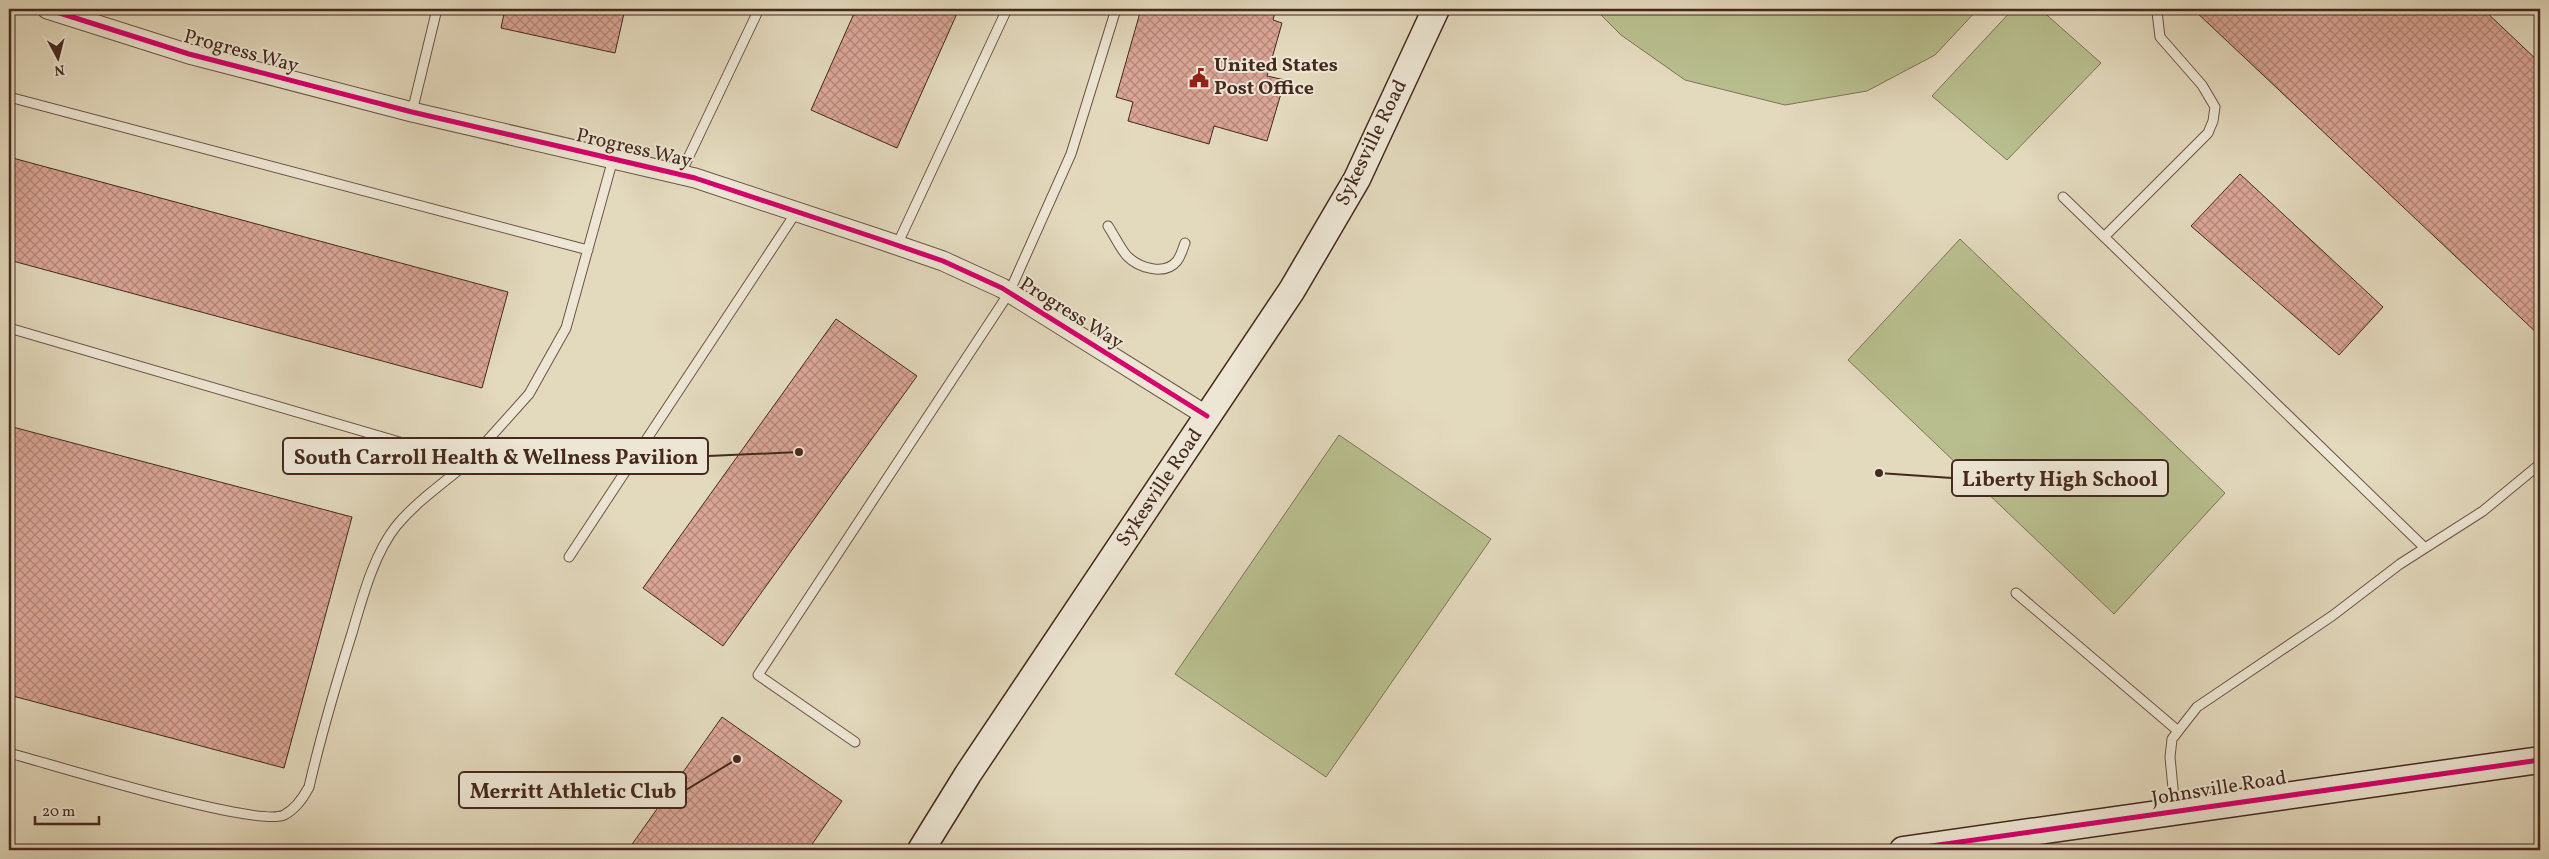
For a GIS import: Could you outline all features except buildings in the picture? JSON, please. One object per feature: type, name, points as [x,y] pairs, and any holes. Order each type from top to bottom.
[{"type":"main road","name":"Sykesville Road","points":[[921,850],[973,766],[1292,290],[1357,179],[1436,9]]},
{"type":"main road","name":"Johnsville Road","points":[[1903,850],[2175,810],[2540,760]]},
{"type":"street","name":"Progress Way","points":[[47,9],[188,54],[412,112],[680,175],[798,211],[898,245],[943,262],[1009,293],[1207,416]]},
{"type":"lane","points":[[412,112],[438,9]]},
{"type":"lane","points":[[680,175],[759,9]]},
{"type":"lane","points":[[898,245],[1007,9]]},
{"type":"lane","points":[[855,742],[758,675],[1009,293],[1071,154],[1116,9]]},
{"type":"lane","points":[[2104,236],[2208,133],[2213,121],[2215,107],[2202,85],[2160,37],[2157,12]]},
{"type":"lane","points":[[9,97],[588,250]]},
{"type":"lane","points":[[9,753],[215,809],[268,817],[283,816],[302,800],[309,787],[331,700],[365,588],[385,544],[396,526],[427,494],[468,462],[529,394],[548,362],[566,328],[613,159]]},
{"type":"lane","points":[[2063,197],[2425,548]]},
{"type":"lane","points":[[569,557],[798,211]]},
{"type":"lane","points":[[1108,226],[1127,256],[1147,267],[1160,269],[1172,266],[1179,260],[1184,243]]},
{"type":"lane","points":[[9,328],[468,462]]},
{"type":"lane","points":[[2175,810],[2170,757],[2172,739],[2177,730],[2197,707],[2332,616],[2425,548],[2483,511],[2540,464]]},
{"type":"lane","points":[[2016,593],[2177,730]]},
{"type":"green space","points":[[1595,9],[1978,9],[1935,55],[1867,91],[1785,105],[1685,80],[1621,35]]},
{"type":"green space","points":[[2013,9],[2040,9],[2101,63],[2007,160],[1932,96]]},
{"type":"green space","points":[[1960,239],[2225,493],[2114,614],[1848,360]]},
{"type":"green space","points":[[1339,435],[1491,539],[1326,777],[1175,674]]},
{"type":"cycle path","points":[[47,9],[189,54],[412,112],[695,178],[943,261],[1002,288],[1207,416]]},
{"type":"cycle path","points":[[1903,850],[2540,760]]},
{"type":"place","name":"United States Post Office","points":[[1199,78]]},
{"type":"place","name":"South Carroll Health & Wellness Pavilion","points":[[799,452]]},
{"type":"place","name":"Liberty High School","points":[[1879,473]]},
{"type":"place","name":"Merritt Athletic Club","points":[[737,759]]}]
